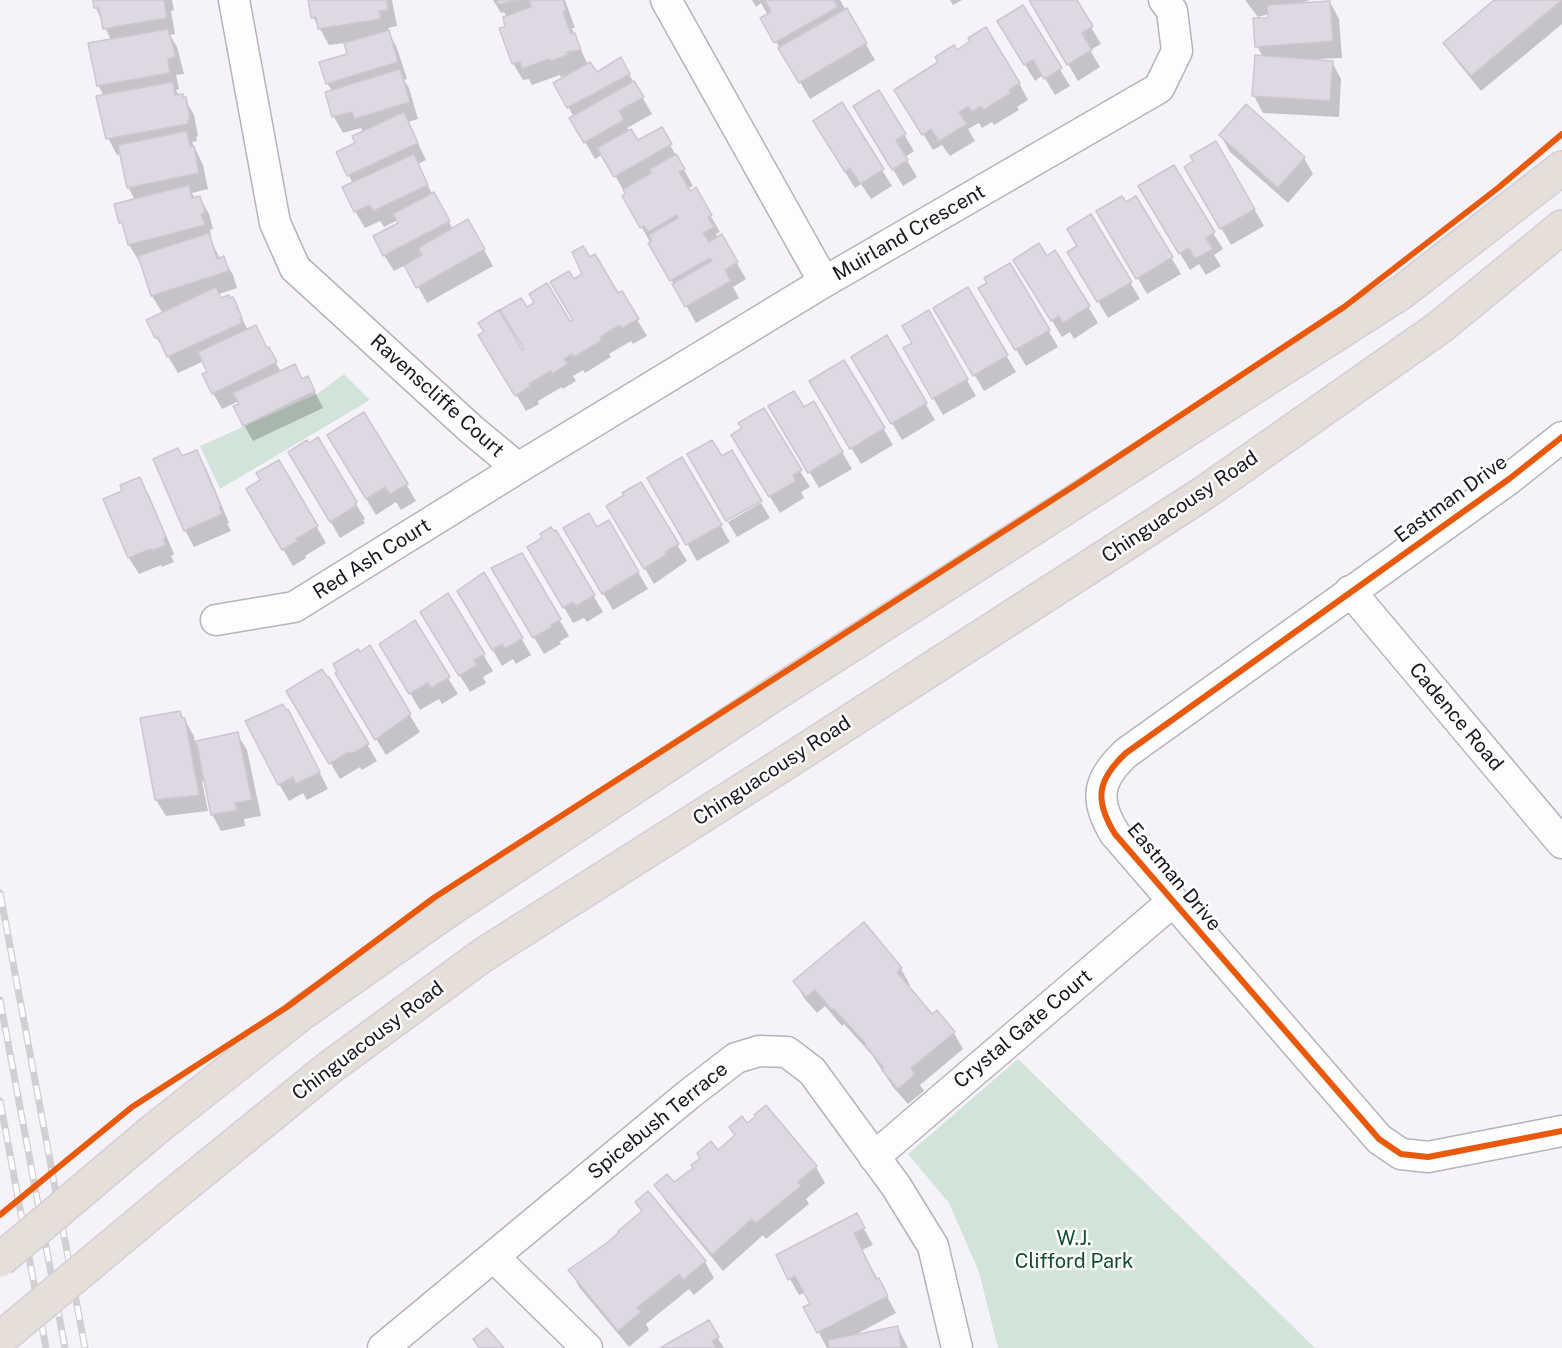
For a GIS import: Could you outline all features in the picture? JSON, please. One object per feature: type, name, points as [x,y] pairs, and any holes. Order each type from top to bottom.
[{"type":"main road","points":[[0,1260],[154,1130],[302,1013],[450,909],[776,693],[1402,292],[1562,168]]},
{"type":"main road","name":"Chinguacousy Road","points":[[0,1339],[329,1068],[483,955],[1204,493],[1440,327],[1562,227]]},
{"type":"street","name":"Ravenscliffe Court","points":[[234,0],[275,223],[295,268],[472,430],[518,468],[824,282]]},
{"type":"street","name":"Muirland Crescent","points":[[666,0],[824,282],[1160,88],[1177,51],[1172,11],[1164,0]]},
{"type":"street","name":"Eastman Drive","points":[[1562,436],[1509,478],[1126,753],[1106,776],[1101,790],[1101,804],[1106,819],[1115,834],[1378,1139],[1389,1148],[1401,1154],[1428,1157],[1562,1131]]},
{"type":"street","name":"Red Ash Court","points":[[216,620],[294,608],[518,468]]},
{"type":"street","name":"Cadence Road","points":[[1350,591],[1562,843]]},
{"type":"street","name":"Crystal Gate Court","points":[[874,1157],[1172,902]]},
{"type":"street","name":"Spicebush Terrace","points":[[383,1348],[736,1058],[759,1051],[788,1052],[812,1071],[896,1186],[933,1246],[957,1348]]},
{"type":"street","points":[[494,1257],[587,1348]]},
{"type":"green space","points":[[344,374],[370,400],[220,489],[200,446],[317,394]]},
{"type":"green space","name":"W.J. Clifford Park","points":[[1018,1059],[1315,1348],[998,1348],[979,1272],[949,1203],[908,1154]]},
{"type":"building","points":[[93,0],[164,0],[167,18],[103,29],[99,8],[94,8]]},
{"type":"building","points":[[308,0],[387,0],[388,10],[379,11],[381,19],[318,29],[316,17],[311,18]]},
{"type":"building","points":[[497,0],[521,0],[498,4]]},
{"type":"building","points":[[529,0],[563,0],[566,11],[563,12],[571,34],[575,33],[581,50],[567,52],[568,55],[522,69],[520,62],[512,64],[499,28],[505,27],[503,17],[531,7]]},
{"type":"building","points":[[765,0],[834,0],[838,7],[774,43],[760,18],[771,12]]},
{"type":"building","points":[[1029,0],[1077,0],[1093,26],[1082,33],[1092,50],[1067,65]]},
{"type":"building","points":[[1494,0],[1562,0],[1471,76],[1443,43]]},
{"type":"building","points":[[1330,1],[1333,41],[1255,47],[1253,18],[1268,18],[1267,5]]},
{"type":"building","points":[[1023,5],[1062,68],[1044,79],[1033,60],[1024,65],[997,21]]},
{"type":"building","points":[[847,8],[867,43],[799,83],[778,48]]},
{"type":"building","points":[[986,27],[1020,83],[1009,90],[1011,93],[983,110],[981,106],[972,112],[968,107],[959,112],[967,124],[939,141],[931,129],[922,135],[894,90],[938,62],[935,57],[954,45],[957,50],[970,41],[968,38]]},
{"type":"building","points":[[168,29],[176,57],[168,59],[170,73],[97,86],[88,43]]},
{"type":"building","points":[[389,30],[398,62],[326,84],[319,62],[347,54],[344,43]]},
{"type":"building","points":[[1255,55],[1333,61],[1330,101],[1252,96]]},
{"type":"building","points":[[621,57],[630,74],[567,108],[553,83],[590,62],[597,72]]},
{"type":"building","points":[[400,69],[410,102],[354,119],[352,112],[332,117],[325,92]]},
{"type":"building","points":[[634,81],[644,97],[619,111],[624,120],[584,143],[569,118]]},
{"type":"building","points":[[173,82],[175,95],[183,94],[183,97],[186,97],[190,120],[188,124],[106,139],[96,96]]},
{"type":"building","points":[[879,90],[906,134],[896,140],[908,160],[892,170],[853,106]]},
{"type":"building","points":[[842,102],[884,169],[860,184],[850,168],[845,172],[813,121]]},
{"type":"building","points":[[1246,104],[1305,157],[1278,188],[1219,135]]},
{"type":"building","points":[[404,112],[418,143],[347,176],[336,152],[355,143],[352,136]]},
{"type":"building","points":[[662,127],[672,144],[614,177],[597,148],[631,129],[638,140]]},
{"type":"building","points":[[187,131],[190,147],[194,146],[199,173],[127,188],[118,145]]},
{"type":"building","points":[[1216,141],[1255,209],[1220,229],[1184,167],[1193,161],[1190,156]]},
{"type":"building","points":[[414,154],[428,185],[373,211],[370,205],[354,212],[342,187]]},
{"type":"building","points":[[676,154],[685,169],[679,172],[690,191],[696,187],[712,215],[708,217],[714,227],[703,233],[709,242],[722,234],[738,262],[725,270],[731,281],[685,307],[672,284],[712,261],[710,258],[670,281],[648,243],[652,241],[649,235],[678,218],[677,215],[648,232],[644,226],[640,228],[622,196],[625,194],[623,189],[651,173],[650,169]]},
{"type":"building","points":[[1174,165],[1215,232],[1206,238],[1213,249],[1195,259],[1189,248],[1179,254],[1138,186]]},
{"type":"building","points":[[189,185],[192,198],[200,196],[205,212],[201,214],[205,225],[128,245],[114,204]]},
{"type":"building","points":[[434,192],[450,221],[383,256],[373,236],[398,223],[393,214]]},
{"type":"building","points":[[1122,196],[1126,202],[1136,196],[1173,257],[1136,279],[1096,211]]},
{"type":"building","points":[[1091,214],[1132,282],[1097,302],[1067,252],[1077,246],[1067,229]]},
{"type":"building","points":[[468,219],[485,249],[416,288],[404,265],[422,255],[418,248]]},
{"type":"building","points":[[209,233],[217,259],[224,256],[229,271],[151,296],[138,256]]},
{"type":"building","points":[[1039,243],[1047,256],[1055,250],[1090,306],[1063,323],[1059,316],[1051,321],[1013,260]]},
{"type":"building","points":[[583,246],[590,257],[595,254],[618,293],[622,291],[639,319],[622,328],[620,325],[600,337],[602,340],[574,357],[572,354],[564,359],[568,364],[529,384],[531,386],[515,396],[478,335],[484,332],[478,323],[499,310],[522,350],[524,349],[500,310],[521,298],[527,307],[534,303],[529,294],[547,283],[570,321],[573,320],[550,282],[569,271],[574,279],[582,274],[572,252]]},
{"type":"building","points":[[1010,263],[1050,330],[1015,350],[978,288],[987,283],[984,278]]},
{"type":"building","points":[[216,287],[221,298],[229,295],[230,298],[233,297],[242,323],[167,357],[158,337],[155,338],[146,320]]},
{"type":"building","points":[[968,287],[1008,355],[973,376],[933,308]]},
{"type":"building","points":[[929,310],[968,379],[932,399],[903,348],[912,343],[902,326]]},
{"type":"building","points":[[256,325],[277,362],[212,394],[202,374],[207,372],[198,352]]},
{"type":"building","points":[[887,335],[927,403],[891,424],[851,357]]},
{"type":"building","points":[[844,360],[885,428],[850,449],[809,381]]},
{"type":"building","points":[[295,364],[302,379],[308,376],[315,391],[243,426],[233,406],[239,404],[233,393]]},
{"type":"building","points":[[794,391],[804,407],[814,401],[843,452],[808,473],[768,406]]},
{"type":"building","points":[[764,408],[802,470],[793,475],[796,481],[769,497],[731,435],[742,428],[738,423]]},
{"type":"building","points":[[364,412],[408,484],[390,494],[385,487],[366,499],[327,435]]},
{"type":"building","points":[[318,437],[357,502],[356,506],[330,522],[288,452],[307,440],[309,443]]},
{"type":"building","points":[[712,440],[722,456],[732,450],[762,501],[726,521],[687,454]]},
{"type":"building","points":[[178,448],[182,456],[197,450],[221,506],[219,507],[222,514],[184,531],[153,459]]},
{"type":"building","points":[[682,457],[722,525],[686,545],[647,478]]},
{"type":"building","points":[[279,460],[318,526],[282,550],[246,489],[260,480],[256,473]]},
{"type":"building","points":[[140,477],[166,537],[163,539],[166,545],[128,558],[103,499],[122,491],[120,485]]},
{"type":"building","points":[[641,482],[679,544],[644,569],[606,506]]},
{"type":"building","points":[[589,513],[597,527],[609,520],[639,572],[602,594],[563,528]]},
{"type":"building","points":[[551,527],[554,531],[556,530],[595,595],[576,606],[573,602],[563,608],[527,547],[542,538],[540,534]]},
{"type":"building","points":[[522,553],[561,619],[533,638],[491,568]]},
{"type":"building","points":[[484,572],[523,638],[505,649],[502,644],[492,650],[457,591]]},
{"type":"building","points":[[448,593],[485,654],[474,660],[477,665],[459,676],[420,612]]},
{"type":"building","points":[[415,620],[450,677],[431,688],[428,683],[409,694],[379,644]]},
{"type":"building","points":[[370,645],[411,714],[375,740],[335,673],[337,672],[333,664],[358,649],[360,652]]},
{"type":"building","points":[[322,669],[369,744],[329,764],[286,691]]},
{"type":"building","points":[[283,704],[286,710],[288,709],[320,772],[296,784],[293,777],[278,785],[245,721]]},
{"type":"building","points":[[180,711],[182,718],[185,718],[199,795],[155,800],[140,718]]},
{"type":"building","points":[[238,732],[252,800],[235,803],[237,810],[211,815],[196,741]]},
{"type":"building","points":[[864,922],[902,968],[897,972],[932,1014],[937,1010],[955,1032],[911,1068],[915,1074],[898,1089],[882,1070],[884,1068],[866,1044],[834,1009],[832,1010],[815,990],[806,997],[793,981]]},
{"type":"building","points":[[766,1105],[817,1166],[798,1182],[801,1186],[756,1223],[752,1219],[712,1255],[654,1185],[667,1174],[674,1182],[693,1168],[691,1165],[700,1158],[697,1153],[711,1141],[718,1150],[735,1135],[729,1127],[742,1116],[747,1123]]},
{"type":"building","points":[[648,1191],[706,1261],[683,1280],[679,1274],[637,1308],[641,1312],[618,1331],[568,1270],[608,1242],[642,1211],[635,1202]]},
{"type":"building","points":[[857,1213],[865,1228],[854,1233],[876,1279],[879,1278],[888,1296],[817,1333],[803,1307],[810,1304],[795,1276],[788,1280],[776,1255]]},
{"type":"building","points":[[709,1320],[719,1337],[712,1341],[716,1348],[660,1348]]},
{"type":"building","points":[[898,1326],[901,1348],[829,1348],[828,1340]]},
{"type":"building","points":[[487,1328],[504,1348],[479,1348],[473,1339]]},
{"type":"railway","points":[[0,893],[85,1348]]},
{"type":"railway","points":[[0,1000],[65,1348]]},
{"type":"railway","points":[[0,1101],[46,1348]]},
{"type":"cycle path","points":[[0,1215],[132,1107],[287,1007],[435,897],[1074,486],[1344,307],[1498,188],[1562,134]]},
{"type":"cycle path","points":[[1562,437],[1509,479],[1126,753],[1109,772],[1102,791],[1104,811],[1115,834],[1379,1139],[1401,1154],[1428,1157],[1562,1131]]}]
